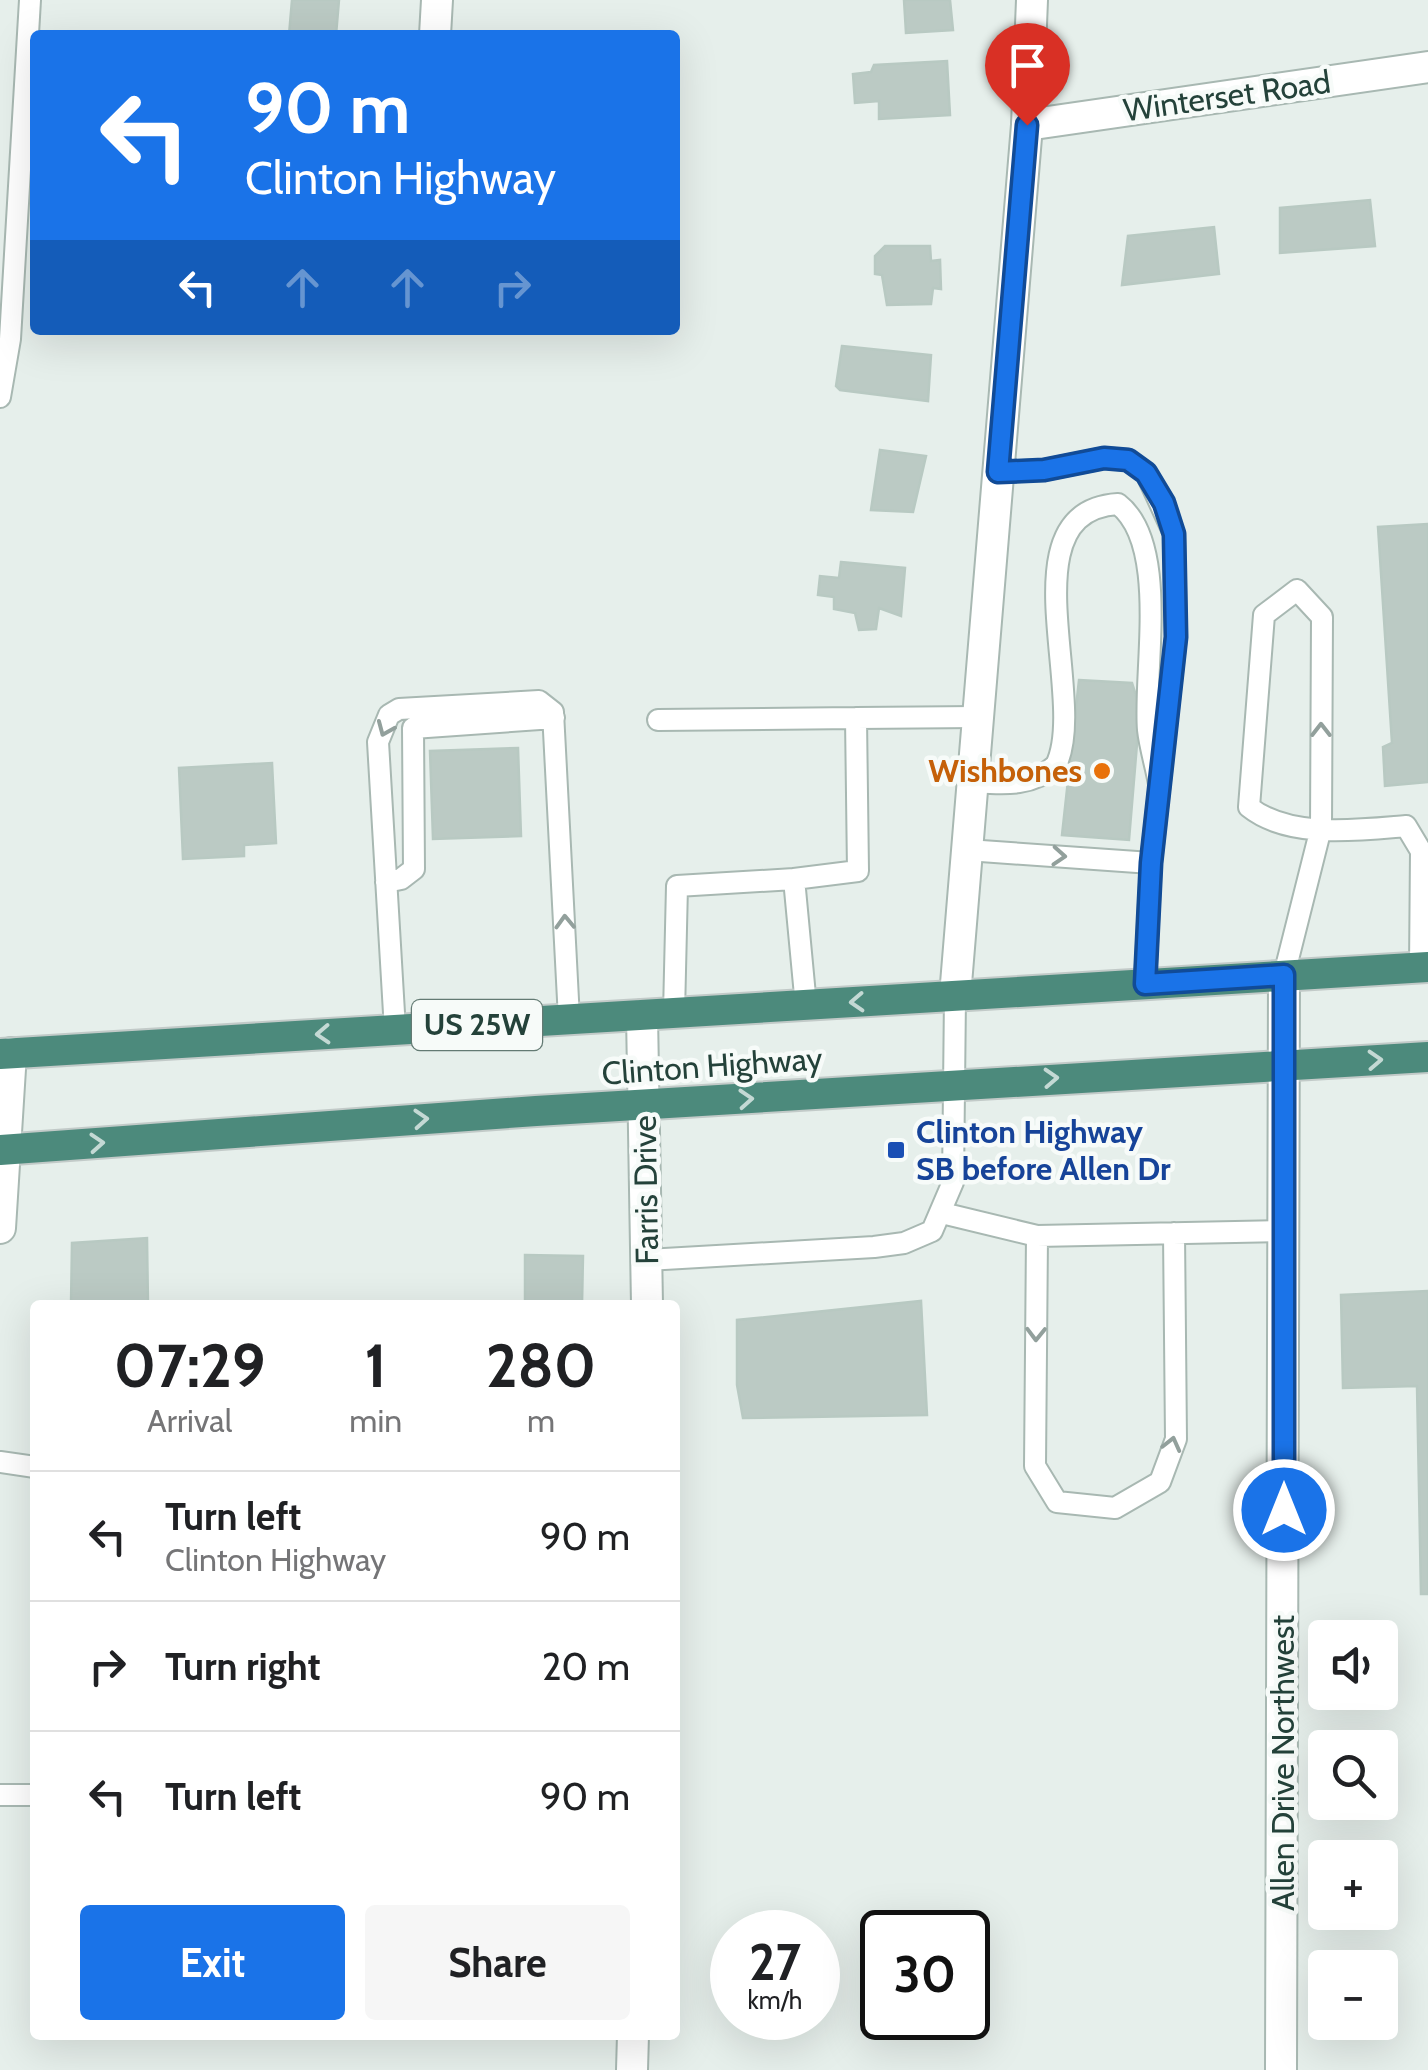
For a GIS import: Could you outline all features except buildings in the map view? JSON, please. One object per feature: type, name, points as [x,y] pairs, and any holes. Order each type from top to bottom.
[{"type":"highway","name":"Clinton Highway","points":[[6,1053],[1424,967]]},
{"type":"highway","name":"Clinton Highway","points":[[2,1149],[954,1084],[1428,1057]]},
{"type":"street","points":[[435,30],[438,0]]},
{"type":"street","points":[[954,996],[1027,125],[1032,0]]},
{"type":"street","name":"Winterset Road","points":[[1027,125],[1428,67]]},
{"type":"street","name":"Allen Drive Northwest","points":[[1282,2070],[1284,975]]},
{"type":"street","name":"Farris Drive","points":[[642,1016],[646,1300]]},
{"type":"street","points":[[0,1228],[6,1053]]},
{"type":"street","points":[[632,2070],[633,2040]]},
{"type":"lane","points":[[0,397],[10,339],[30,0]]},
{"type":"lane","points":[[998,472],[1044,470],[1104,458],[1128,460],[1146,473],[1164,503],[1174,534],[1176,637],[1151,863],[1145,984]]},
{"type":"lane","points":[[972,782],[1010,784],[1032,780],[1056,764],[1065,730],[1058,560],[1072,523],[1100,505],[1118,504],[1138,530],[1147,577],[1152,620],[1148,732],[1159,784]]},
{"type":"lane","points":[[1284,975],[1322,828],[1322,617],[1296,590],[1264,615],[1249,808],[1267,822],[1322,828],[1406,826],[1421,851],[1424,967]]},
{"type":"lane","points":[[394,1030],[378,742],[389,714],[399,708],[539,701],[554,718],[568,1019]]},
{"type":"lane","points":[[658,720],[978,716]]},
{"type":"lane","points":[[386,882],[400,880],[414,870],[413,728],[554,718]]},
{"type":"lane","points":[[674,1013],[678,886],[858,872],[856,718]]},
{"type":"lane","points":[[966,850],[1151,863]]},
{"type":"lane","points":[[794,879],[806,1006]]},
{"type":"lane","points":[[647,1260],[904,1243],[932,1231],[953,1182],[954,996]]},
{"type":"lane","points":[[942,1213],[1038,1236],[1285,1231]]},
{"type":"lane","points":[[1038,1236],[1035,1466],[1057,1502],[1116,1508],[1160,1482],[1176,1439],[1174,1233]]},
{"type":"lane","points":[[0,1462],[30,1466]]},
{"type":"lane","points":[[0,1795],[30,1795]]},
{"type":"place","name":"Wishbones","points":[[1102,771]]},
{"type":"place","name":"Clinton Highway SB before Allen Dr","points":[[896,1150]]},
{"type":"route","points":[[1027,125],[998,472],[1044,470],[1104,458],[1128,460],[1146,473],[1164,503],[1174,534],[1176,637],[1151,863],[1145,984],[1284,975],[1284,1510]]}]
